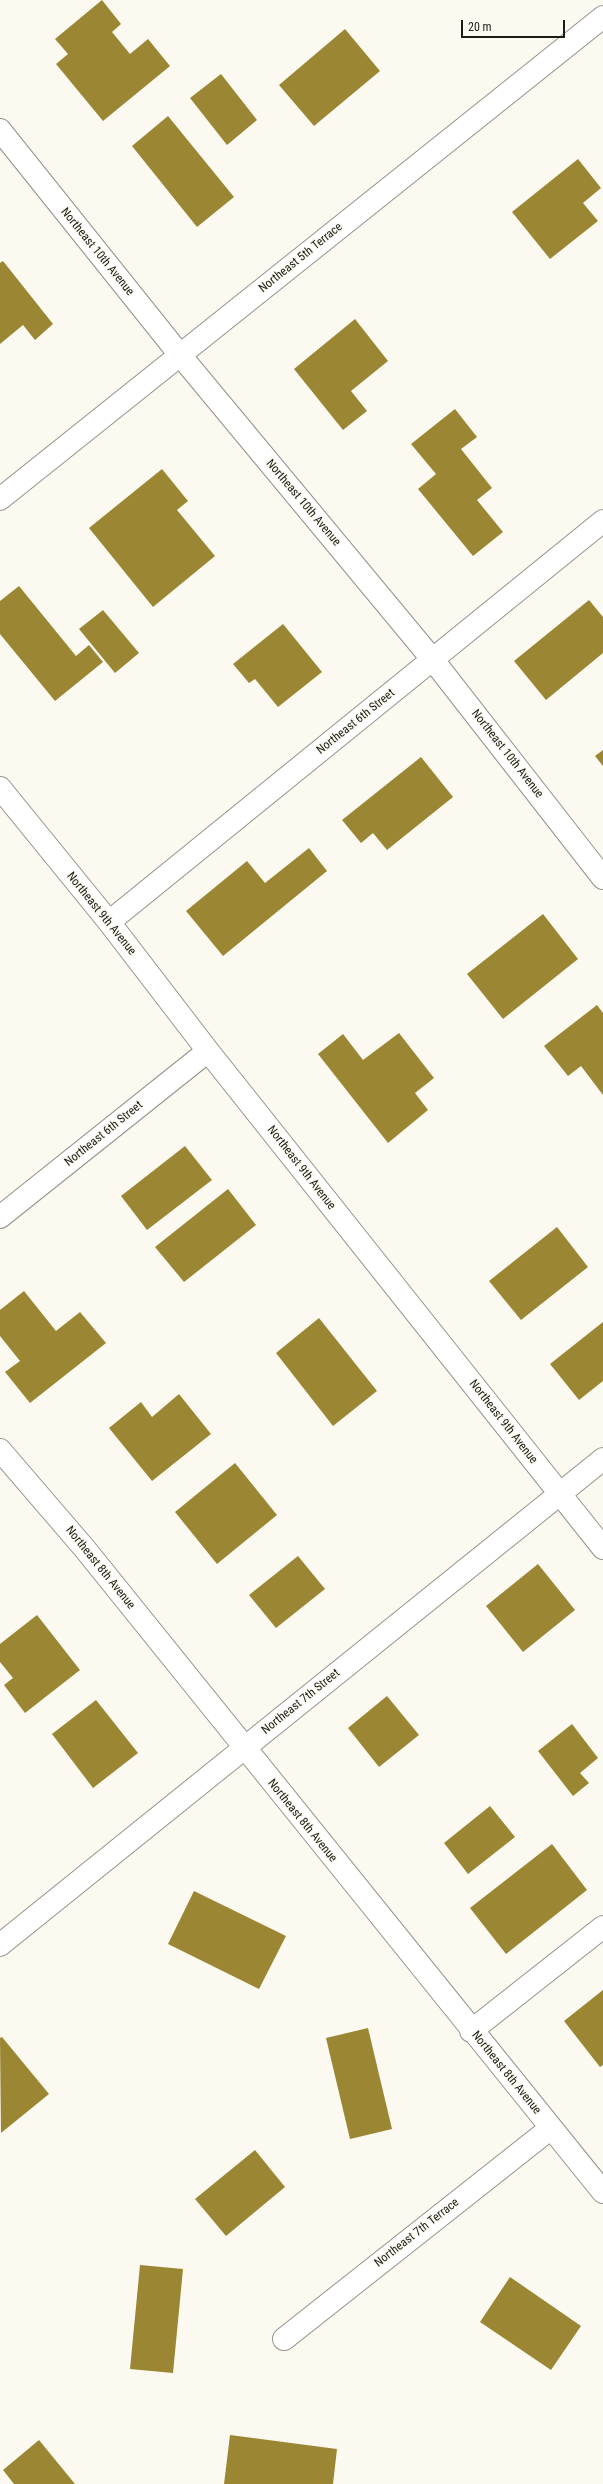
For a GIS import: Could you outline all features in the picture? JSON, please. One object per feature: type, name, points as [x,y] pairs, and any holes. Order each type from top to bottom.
[{"type":"street","name":"Northeast 5th Terrace","points":[[0,499],[603,17]]},
{"type":"street","name":"Northeast 10th Avenue","points":[[0,130],[180,355],[433,660],[603,878]]},
{"type":"street","name":"Northeast 6th Street","points":[[109,922],[603,521]]},
{"type":"street","name":"Northeast 9th Avenue","points":[[0,788],[109,922],[208,1051],[603,1548]]},
{"type":"street","name":"Northeast 6th Street","points":[[0,1217],[208,1051]]},
{"type":"street","name":"Northeast 8th Avenue","points":[[0,1450],[84,1548],[471,2031],[603,2192]]},
{"type":"street","name":"Northeast 7th Street","points":[[0,1945],[603,1459]]},
{"type":"street","points":[[471,2031],[603,1927]]},
{"type":"street","name":"Northeast 7th Terrace","points":[[284,2339],[551,2128]]},
{"type":"building","points":[[102,0],[121,24],[112,32],[130,54],[148,39],[170,66],[103,121],[56,64],[68,54],[55,39]]},
{"type":"building","points":[[345,29],[380,71],[314,126],[279,85]]},
{"type":"building","points":[[221,74],[257,120],[227,145],[190,98]]},
{"type":"building","points":[[168,116],[234,197],[197,227],[132,146]]},
{"type":"building","points":[[578,159],[601,188],[583,203],[598,221],[550,259],[512,212]]},
{"type":"building","points":[[3,261],[53,324],[35,340],[23,325],[0,344],[0,263]]},
{"type":"building","points":[[355,319],[388,361],[351,391],[367,411],[343,430],[294,369]]},
{"type":"building","points":[[455,409],[477,437],[461,449],[492,488],[477,500],[503,532],[473,556],[418,489],[436,474],[411,444]]},
{"type":"building","points":[[162,469],[188,501],[177,510],[215,556],[153,607],[89,528]]},
{"type":"building","points":[[19,586],[76,656],[89,645],[103,662],[55,701],[0,634],[0,601]]},
{"type":"building","points":[[589,600],[603,617],[603,653],[546,700],[514,661]]},
{"type":"building","points":[[103,610],[139,653],[115,673],[79,629]]},
{"type":"building","points":[[283,624],[322,672],[278,707],[255,679],[249,683],[233,664]]},
{"type":"building","points":[[603,750],[603,766],[595,756]]},
{"type":"building","points":[[421,757],[453,797],[387,850],[373,833],[361,843],[342,820]]},
{"type":"building","points":[[309,848],[327,871],[223,956],[186,911],[247,861],[265,883]]},
{"type":"building","points":[[543,914],[578,959],[503,1019],[467,974]]},
{"type":"building","points":[[597,1005],[603,1013],[603,1095],[581,1066],[568,1076],[544,1046]]},
{"type":"building","points":[[399,1033],[434,1078],[415,1093],[428,1110],[388,1143],[318,1054],[343,1034],[363,1060]]},
{"type":"building","points":[[185,1146],[212,1180],[147,1230],[121,1196]]},
{"type":"building","points":[[228,1189],[256,1225],[184,1282],[155,1247]]},
{"type":"building","points":[[557,1227],[588,1267],[521,1320],[489,1281]]},
{"type":"building","points":[[24,1291],[56,1331],[80,1312],[106,1343],[30,1403],[5,1372],[20,1361],[0,1336],[0,1310]]},
{"type":"building","points":[[319,1318],[377,1391],[333,1426],[276,1353]]},
{"type":"building","points":[[603,1322],[603,1381],[579,1400],[550,1364]]},
{"type":"building","points":[[179,1394],[211,1434],[152,1481],[109,1428],[141,1402],[152,1417]]},
{"type":"building","points":[[235,1463],[277,1515],[217,1564],[175,1512]]},
{"type":"building","points":[[298,1556],[325,1589],[276,1628],[249,1595]]},
{"type":"building","points":[[538,1564],[575,1610],[523,1652],[486,1606]]},
{"type":"building","points":[[37,1615],[80,1670],[25,1713],[4,1685],[13,1678],[0,1662],[0,1644]]},
{"type":"building","points":[[387,1696],[419,1735],[379,1767],[348,1728]]},
{"type":"building","points":[[96,1700],[138,1753],[93,1788],[52,1734]]},
{"type":"building","points":[[572,1724],[598,1758],[580,1773],[589,1783],[573,1796],[538,1751]]},
{"type":"building","points":[[490,1806],[515,1837],[468,1874],[444,1843]]},
{"type":"building","points":[[552,1844],[587,1890],[506,1954],[470,1908]]},
{"type":"building","points":[[194,1891],[286,1936],[259,1989],[168,1944]]},
{"type":"building","points":[[603,1990],[603,2065],[600,2067],[564,2021]]},
{"type":"building","points":[[368,2028],[392,2129],[350,2139],[326,2038]]},
{"type":"building","points":[[2,2037],[49,2094],[1,2133],[0,2038]]},
{"type":"building","points":[[255,2150],[285,2187],[226,2236],[195,2199]]},
{"type":"building","points":[[140,2265],[183,2269],[173,2373],[130,2369]]},
{"type":"building","points":[[510,2277],[581,2326],[551,2370],[480,2322]]},
{"type":"building","points":[[230,2435],[337,2449],[333,2484],[224,2484]]},
{"type":"building","points":[[39,2440],[75,2484],[14,2484],[3,2470]]}]
